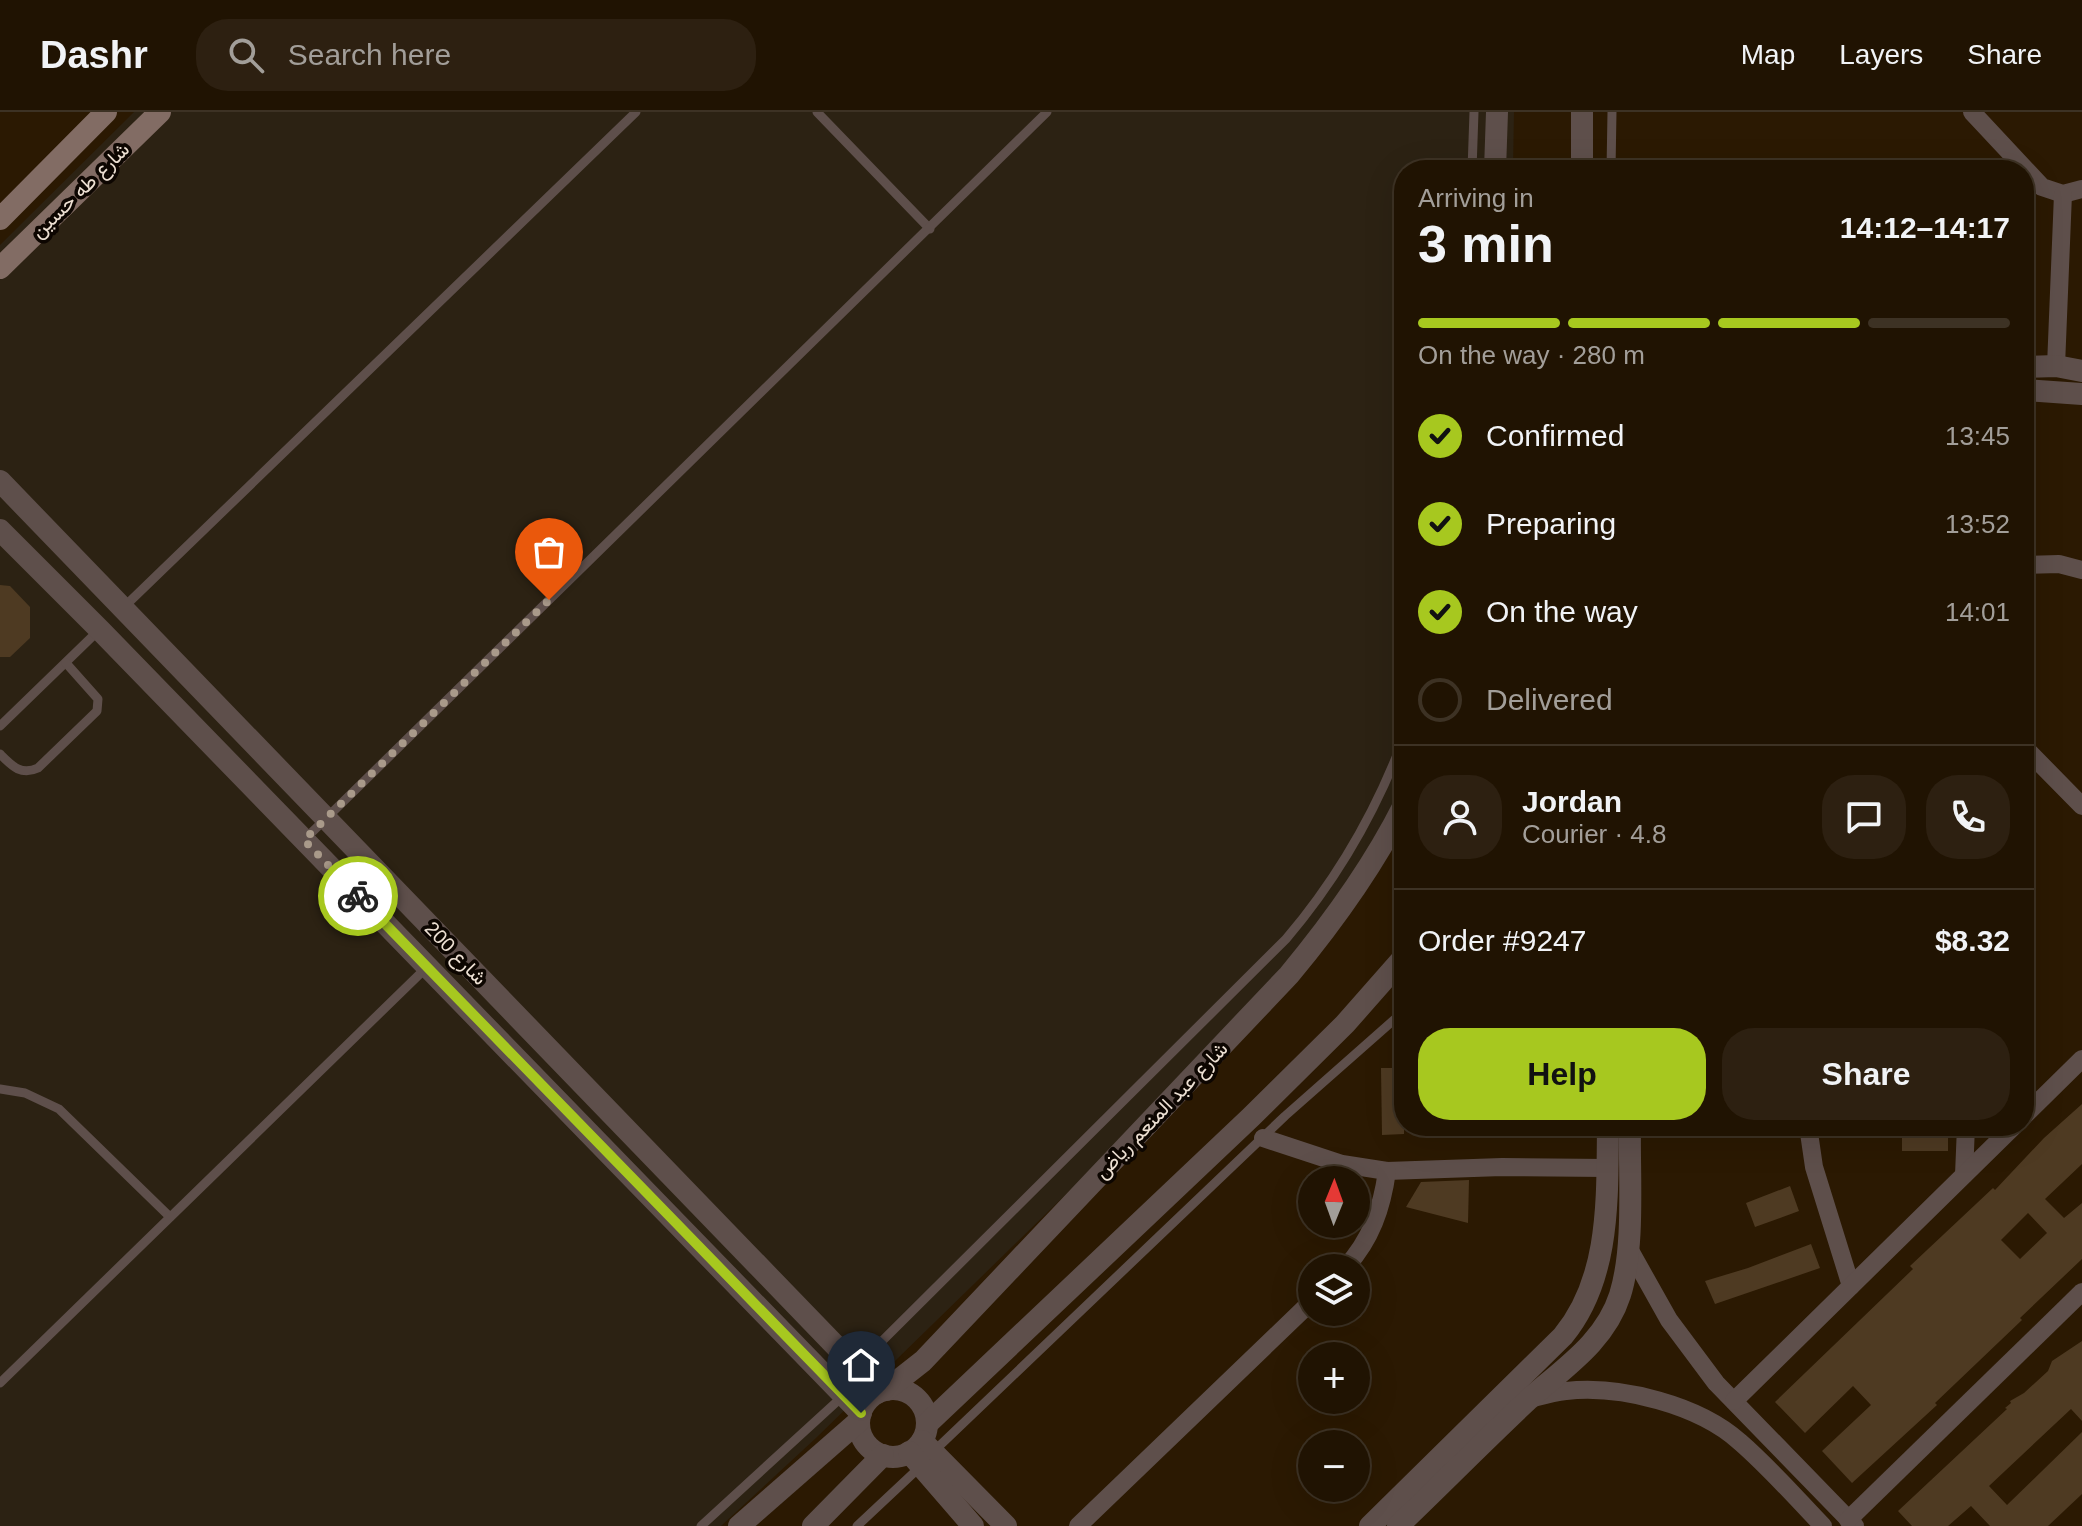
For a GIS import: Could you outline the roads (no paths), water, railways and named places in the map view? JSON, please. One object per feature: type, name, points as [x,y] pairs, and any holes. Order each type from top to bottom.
[{"type":"main road","name":"شارع طه حسين","points":[[0,219],[106,112]]},
{"type":"main road","name":"شارع طه حسين","points":[[0,268],[160,112]]},
{"type":"street","points":[[1495,160],[1497,112]]},
{"type":"street","points":[[1582,112],[1582,160]]},
{"type":"street","points":[[1972,112],[2016,160]]},
{"type":"street","points":[[2034,179],[2051,192],[2063,194],[2082,189]]},
{"type":"street","points":[[2056,366],[2063,194]]},
{"type":"street","points":[[2034,367],[2056,366],[2082,371]]},
{"type":"street","points":[[2034,391],[2082,394]]},
{"type":"street","name":"شارع 200","points":[[0,481],[882,1391]]},
{"type":"street","name":"شارع 200","points":[[0,530],[304,840],[860,1417]]},
{"type":"street","points":[[2034,565],[2059,564],[2082,570]]},
{"type":"street","points":[[2034,762],[2082,806]]},
{"type":"street","name":"شارع عبد المنعم رياض","points":[[882,1391],[923,1361],[1289,975],[1360,882],[1394,822]]},
{"type":"street","points":[[860,1417],[863,1438],[883,1455],[892,1457],[922,1447],[1345,1024],[1394,968]]},
{"type":"street","points":[[2034,1106],[2082,1059]]},
{"type":"street","points":[[1398,1526],[1522,1392],[1589,1297],[1600,1255],[1608,1136]]},
{"type":"street","points":[[1370,1526],[1522,1392],[1581,1354],[1603,1329],[1619,1299],[1627,1265],[1630,1136]]},
{"type":"street","points":[[1809,1136],[1814,1167],[1851,1286]]},
{"type":"street","points":[[1964,1175],[1966,1136]]},
{"type":"street","points":[[1734,1401],[2004,1136]]},
{"type":"street","points":[[1263,1138],[1342,1164],[1387,1171],[1607,1168]]},
{"type":"street","points":[[1355,1254],[1377,1217],[1387,1171]]},
{"type":"street","points":[[1628,1247],[1669,1320],[1692,1352],[1734,1401],[1852,1523],[2082,1292]]},
{"type":"street","points":[[1078,1526],[1298,1314]]},
{"type":"street","points":[[739,1526],[860,1417],[870,1398],[882,1391],[903,1390],[923,1407],[922,1447],[973,1526]]},
{"type":"street","points":[[1522,1392],[1608,1391],[1653,1399],[1698,1416],[1739,1441],[1823,1526]]},
{"type":"street","points":[[922,1447],[1006,1526]]},
{"type":"street","points":[[813,1526],[883,1455]]},
{"type":"lane","points":[[123,608],[636,112]]},
{"type":"lane","points":[[817,112],[930,229]]},
{"type":"lane","points":[[304,840],[1047,112]]},
{"type":"lane","points":[[1472,160],[1474,112]]},
{"type":"lane","points":[[1611,160],[1612,112]]},
{"type":"lane","points":[[0,726],[100,630]]},
{"type":"lane","points":[[0,754],[17,770],[32,771],[97,711],[98,699],[66,663]]},
{"type":"lane","points":[[856,1367],[1286,939],[1326,890],[1359,838],[1394,759]]},
{"type":"lane","points":[[0,1383],[427,967]]},
{"type":"lane","points":[[857,1526],[922,1447],[1394,1020]]},
{"type":"lane","points":[[0,1089],[25,1093],[59,1109],[170,1217]]},
{"type":"lane","points":[[701,1526],[843,1396]]}]
